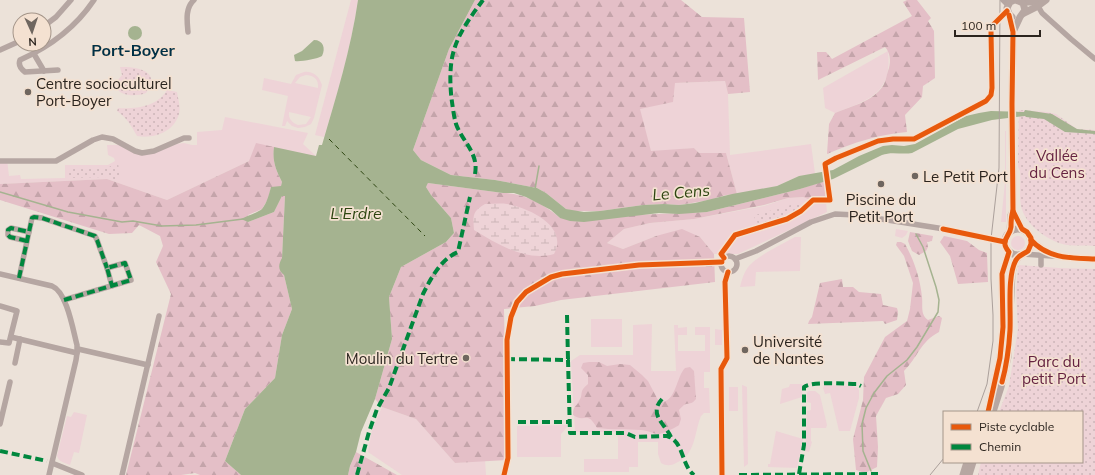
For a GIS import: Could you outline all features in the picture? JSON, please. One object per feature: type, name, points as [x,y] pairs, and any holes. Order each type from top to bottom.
[{"type":"main road","points":[[1009,15],[1015,18],[1046,0]]},
{"type":"main road","points":[[1012,1],[1039,3]]},
{"type":"main road","points":[[1012,1],[1024,6],[1022,15],[1013,32]]},
{"type":"main road","points":[[1010,232],[1011,215],[1013,211],[1013,32],[1007,10],[1012,1]]},
{"type":"main road","points":[[993,411],[1008,358],[1012,278],[1015,262],[1021,255],[1030,249],[1031,240],[1029,234],[1022,229],[1013,211]]},
{"type":"main road","points":[[1021,255],[1014,255],[1009,252],[1005,242],[1006,237],[1010,232],[1016,229],[1022,229]]},
{"type":"main road","points":[[988,411],[1000,358],[1003,327],[1002,274],[1009,252]]},
{"type":"main road","points":[[964,475],[967,463]]},
{"type":"main road","points":[[969,475],[973,463]]},
{"type":"street","points":[[52,19],[71,0]]},
{"type":"street","points":[[58,70],[25,72],[21,69],[19,63],[20,60],[34,54],[52,43],[79,19],[94,0]]},
{"type":"street","points":[[188,32],[187,13],[191,3],[194,0]]},
{"type":"street","points":[[1039,3],[1042,13],[1095,59]]},
{"type":"street","points":[[0,50],[12,45]]},
{"type":"street","points":[[34,54],[44,70]]},
{"type":"street","points":[[0,161],[56,161],[93,140],[102,137],[113,139],[134,151],[142,153],[154,151],[184,138],[189,138]]},
{"type":"street","points":[[735,259],[737,263],[736,268],[733,271],[728,272],[722,268],[722,260],[728,256],[735,259],[756,251],[811,222],[834,214],[856,215],[938,228],[1005,242]]},
{"type":"street","points":[[19,278],[32,218],[37,216],[93,235],[97,240],[112,286]]},
{"type":"street","points":[[27,240],[10,237],[8,235],[8,230],[11,228],[29,232]]},
{"type":"street","points":[[1031,240],[1058,257]]},
{"type":"street","points":[[1021,255],[1095,259]]},
{"type":"street","points":[[1040,256],[1041,265]]},
{"type":"street","points":[[64,300],[131,280],[125,262],[107,268]]},
{"type":"street","points":[[722,475],[721,369],[726,358],[725,282],[728,272]]},
{"type":"street","points":[[0,274],[55,287],[60,291],[64,300],[78,351],[49,475]]},
{"type":"street","points":[[0,306],[17,310],[10,343],[0,342]]},
{"type":"street","points":[[122,475],[159,316]]},
{"type":"street","points":[[11,337],[148,365]]},
{"type":"street","points":[[15,363],[20,339]]},
{"type":"street","points":[[0,424],[10,382]]},
{"type":"street","points":[[52,462],[82,475]]},
{"type":"green space","points":[[351,0],[358,0],[344,69],[324,137],[315,135]]},
{"type":"green space","points":[[475,0],[681,0],[702,17],[744,18],[750,92],[728,94],[725,81],[675,83],[673,102],[640,109],[651,151],[694,148],[699,153],[726,153],[737,194],[679,205],[643,205],[600,211],[574,211],[566,209],[546,193],[537,188],[495,180],[451,175],[421,160],[413,150],[449,49]]},
{"type":"green space","points":[[907,0],[917,0],[931,18],[928,21],[934,31],[935,78],[923,86],[922,97],[905,115],[907,132],[866,140],[827,154],[829,124],[835,113],[861,103],[873,96],[885,82],[890,60],[888,51],[885,47],[818,80],[817,52],[826,52],[832,59],[912,16],[903,2]]},
{"type":"green space","points":[[888,51],[889,65],[886,77],[882,86],[876,93],[858,104],[835,113],[825,108],[823,88]]},
{"type":"green space","points":[[120,67],[140,69],[149,75],[151,80],[150,86],[146,93],[140,95],[127,95],[118,90],[116,86],[122,75]]},
{"type":"green space","points":[[304,72],[313,73],[322,85],[314,118],[311,124],[298,128],[292,126],[287,121],[285,126],[282,126],[288,96],[262,90],[264,78],[291,84],[296,75]],"holes":[[[306,75],[315,78],[318,83],[318,88],[295,83],[300,77]],[[289,112],[311,117],[306,124],[298,125],[291,120]]]},
{"type":"green space","points":[[725,81],[728,94],[730,155],[811,144],[815,174],[799,176],[777,186],[737,194],[726,153],[699,153],[694,148],[651,152],[639,108],[672,102],[674,83]]},
{"type":"green space","points":[[167,90],[177,92],[179,103],[179,114],[173,125],[168,130],[156,135],[143,137],[137,136],[131,126],[117,111],[118,108],[146,106],[158,100]]},
{"type":"green space","name":"Vallée du Cens","points":[[1019,110],[1056,114],[1077,129],[1095,130],[1095,246],[1067,245],[1053,240],[1039,232],[1027,220],[1023,213],[1020,202],[1020,171],[1018,167]]},
{"type":"green space","points":[[225,117],[308,133],[303,144],[316,156],[249,161],[167,200],[107,179],[0,184],[0,159],[7,159],[9,176],[20,175],[21,179],[65,178],[65,165],[108,165],[115,161],[114,158],[108,155],[107,145],[118,145],[141,154],[151,154],[177,144],[184,143],[197,145],[197,132],[222,130]]},
{"type":"green space","points":[[1005,131],[1006,222],[1001,222],[1005,182]]},
{"type":"green space","points":[[256,143],[274,147],[275,165],[282,182],[281,187],[271,187],[268,199],[262,209],[248,215],[248,222],[274,212],[282,196],[285,196],[282,258],[284,275],[292,309],[282,335],[275,378],[245,409],[225,461],[241,475],[200,475],[195,473],[181,475],[126,475],[171,294],[156,262],[163,246],[160,236],[139,225],[132,233],[109,234],[0,200],[0,184],[107,179],[167,200],[249,161]]},
{"type":"green space","points":[[118,162],[120,181],[107,177],[68,178],[67,168],[109,167]]},
{"type":"green space","points":[[824,181],[826,202],[816,202],[803,197],[788,198],[764,205],[694,219],[650,223],[624,229],[607,243],[623,249],[656,236],[682,229],[700,237],[714,254],[715,282],[561,300],[535,306],[504,309],[507,460],[455,463],[416,419],[382,407],[375,399],[392,339],[389,297],[401,267],[446,242],[454,233],[451,218],[431,195],[426,187],[428,183],[519,195],[533,200],[560,218],[707,212],[800,189]]},
{"type":"green space","points":[[803,197],[816,202],[826,202],[827,212],[738,254],[714,254],[700,237],[656,236],[623,249],[607,243],[624,229],[650,223],[694,219],[764,206],[788,198]]},
{"type":"green space","points":[[798,203],[800,206],[799,210],[785,219],[767,224],[756,222],[755,215]]},
{"type":"green space","points":[[485,204],[504,204],[516,206],[535,214],[544,220],[552,227],[556,235],[557,244],[554,254],[533,256],[522,254],[492,241],[474,230],[474,214]]},
{"type":"green space","points":[[896,229],[908,231],[902,238],[895,236]]},
{"type":"green space","points":[[910,232],[933,236],[932,241],[927,242],[928,247],[926,251],[919,255],[912,251],[908,241]]},
{"type":"green space","points":[[944,236],[967,241],[979,250],[987,253],[988,282],[958,284],[950,256],[940,242]]},
{"type":"green space","points":[[1018,236],[1023,238],[1025,243],[1023,248],[1018,250],[1013,248],[1011,243],[1013,238]]},
{"type":"green space","points":[[795,237],[801,237],[800,271],[756,272],[755,286],[740,287],[744,273],[753,262],[764,254]]},
{"type":"green space","points":[[897,242],[905,244],[914,263],[920,283],[922,310],[925,318],[928,320],[939,316],[942,318],[939,332],[927,340],[904,371],[906,385],[898,394],[886,398],[876,416],[878,447],[877,467],[865,473],[856,470],[853,439],[863,400],[864,377],[885,337],[907,321],[910,309],[913,283],[904,256],[896,245]]},
{"type":"green space","name":"Parc du petit Port","points":[[1019,265],[1095,269],[1095,475],[978,475],[981,463],[1083,463],[1083,411],[999,411],[1009,386],[1018,329],[1016,291]]},
{"type":"green space","points":[[842,279],[843,287],[853,287],[859,292],[881,294],[883,305],[897,308],[897,320],[885,324],[883,321],[808,324],[812,317],[820,283]]},
{"type":"green space","points":[[591,319],[622,319],[622,347],[591,347]]},
{"type":"green space","points":[[652,324],[651,371],[676,371],[674,325],[678,325],[678,328],[687,327],[687,335],[678,335],[678,351],[705,351],[705,335],[695,335],[695,327],[710,327],[710,372],[704,372],[704,388],[709,388],[710,413],[704,413],[701,416],[691,449],[683,459],[674,464],[667,465],[661,463],[658,454],[658,442],[638,442],[638,467],[629,467],[629,472],[584,472],[584,459],[618,459],[618,438],[616,432],[575,432],[571,361],[580,355],[633,355],[633,325]]},
{"type":"green space","points":[[715,329],[722,330],[722,345],[715,345]]},
{"type":"green space","points":[[599,362],[607,366],[620,364],[630,365],[648,381],[659,402],[669,399],[682,372],[685,368],[690,367],[694,371],[696,399],[692,403],[684,405],[679,410],[681,419],[679,425],[661,434],[643,430],[597,428],[590,419],[573,415],[574,408],[580,399],[582,391],[588,384],[588,375],[581,368],[583,363]]},
{"type":"green space","points":[[790,384],[802,384],[802,397],[780,404],[782,389],[789,387]]},
{"type":"green space","points":[[742,385],[747,387],[748,464],[744,467]]},
{"type":"green space","points":[[825,385],[852,386],[858,388],[859,398],[850,431],[839,431],[830,393],[825,394],[823,388]]},
{"type":"green space","points":[[729,387],[738,387],[738,411],[729,411]]},
{"type":"green space","points":[[815,391],[820,395],[827,425],[826,428],[811,428],[812,442],[809,452],[805,451],[807,411],[811,410],[811,403],[807,402],[807,392]]},
{"type":"green space","points":[[382,407],[416,419],[455,463],[485,460],[486,475],[402,475],[368,452],[372,430]]},
{"type":"green space","points":[[74,412],[87,415],[79,453],[74,452],[70,465],[61,461],[57,456],[67,416],[71,417]]},
{"type":"green space","points":[[567,425],[561,434],[561,457],[517,457],[517,426]]},
{"type":"green space","points":[[776,431],[803,439],[797,468],[768,467],[768,464],[770,464]]},
{"type":"green space","points":[[356,452],[397,475],[348,475]]},
{"type":"water","name":"L'Erdre","points":[[358,0],[475,0],[449,49],[413,150],[421,160],[451,175],[495,180],[537,188],[546,193],[566,209],[584,212],[643,205],[679,205],[777,186],[799,176],[833,170],[859,156],[883,146],[904,146],[915,144],[966,116],[991,111],[1024,112],[1025,110],[1052,114],[1077,129],[1095,131],[1095,134],[1065,132],[1044,119],[1025,116],[992,120],[958,129],[912,153],[890,153],[882,155],[833,179],[800,189],[707,212],[679,214],[659,213],[584,222],[570,221],[560,218],[551,210],[526,197],[514,193],[503,193],[428,183],[426,187],[431,195],[451,218],[454,233],[446,242],[401,267],[389,297],[392,339],[375,399],[361,432],[348,475],[241,475],[225,461],[245,409],[275,378],[282,335],[292,309],[284,275],[279,267],[282,258],[285,196],[282,196],[274,212],[248,222],[241,219],[262,209],[267,201],[271,187],[281,186],[282,182],[274,161],[274,147],[316,156],[319,145],[322,145],[347,55]]},
{"type":"water","points":[[132,26],[138,26],[142,30],[142,36],[138,40],[132,40],[128,36],[128,30]]},
{"type":"water","points":[[314,40],[320,41],[324,47],[322,56],[308,60],[295,61],[294,55],[302,51]]},
{"type":"waterway","points":[[535,189],[539,166]]},
{"type":"waterway","points":[[0,192],[68,212],[122,222],[133,221],[162,226],[196,225],[243,219]]},
{"type":"waterway","points":[[871,471],[863,451],[862,424],[866,408],[874,393],[887,376],[907,360],[917,347],[938,312],[939,300],[936,287],[923,247],[916,234]]},
{"type":"ferry route","points":[[329,139],[425,236]]},
{"type":"tram line","points":[[977,411],[987,384],[993,341],[991,239],[999,168],[1000,0]]},
{"type":"tram line","points":[[930,475],[943,459]]},
{"type":"marked path","points":[[475,174],[475,160],[455,121],[450,83],[452,56],[456,43],[466,24],[483,0]]},
{"type":"marked path","points":[[357,475],[377,409],[389,388],[423,294],[433,276],[446,259],[458,252],[470,197]]},
{"type":"marked path","points":[[19,278],[32,218],[34,217],[42,218],[95,236],[107,268]]},
{"type":"marked path","points":[[27,241],[10,237],[8,235],[8,230],[11,228],[29,232]]},
{"type":"marked path","points":[[64,300],[131,280],[125,263],[107,268],[112,286]]},
{"type":"marked path","points":[[567,315],[568,360]]},
{"type":"marked path","points":[[507,359],[568,360],[570,433],[626,433],[635,437],[667,436],[677,443],[690,471],[694,475]]},
{"type":"marked path","points":[[799,474],[804,445],[804,387],[814,384],[829,383],[857,384],[861,386]]},
{"type":"marked path","points":[[662,399],[658,404],[657,414],[671,437]]},
{"type":"marked path","points":[[518,422],[570,422]]},
{"type":"marked path","points":[[0,451],[47,461]]},
{"type":"marked path","points":[[739,475],[878,474]]},
{"type":"cycle path","points":[[724,258],[721,254],[735,235],[787,219],[801,211],[813,200],[830,200],[825,164],[878,141],[914,139],[986,101],[991,95],[992,88],[991,31],[994,24],[1007,11]]},
{"type":"cycle path","points":[[988,411],[1000,358],[1003,327],[1002,274],[1009,252],[1006,248],[1005,241],[1011,227],[1011,217],[1013,211],[1013,32],[1009,15]]},
{"type":"cycle path","points":[[1002,382],[1009,343],[1011,275],[1016,260],[1028,251],[1031,244],[1031,238],[1027,232],[1022,229],[1013,211]]},
{"type":"cycle path","points":[[943,229],[1005,242]]},
{"type":"cycle path","points":[[1031,240],[1045,251],[1053,254],[1069,258],[1095,259]]},
{"type":"cycle path","points":[[504,475],[508,458],[507,340],[511,317],[517,302],[526,292],[551,277],[562,274],[639,265],[722,262]]},
{"type":"cycle path","points":[[722,475],[721,369],[727,358],[725,282],[728,272]]},
{"type":"place","name":"Centre socioculturel Port-Boyer","points":[[28,92]]},
{"type":"place","name":"Le Petit Port","points":[[915,176]]},
{"type":"place","name":"Piscine du Petit Port","points":[[881,184]]},
{"type":"place","name":"Université de Nantes","points":[[745,350]]},
{"type":"place","name":"Moulin du Tertre","points":[[466,358]]},
{"type":"district","name":"Port-Boyer","points":[[133,50]]},
{"type":"water label","name":"Le Cens","points":[[681,192]]}]
